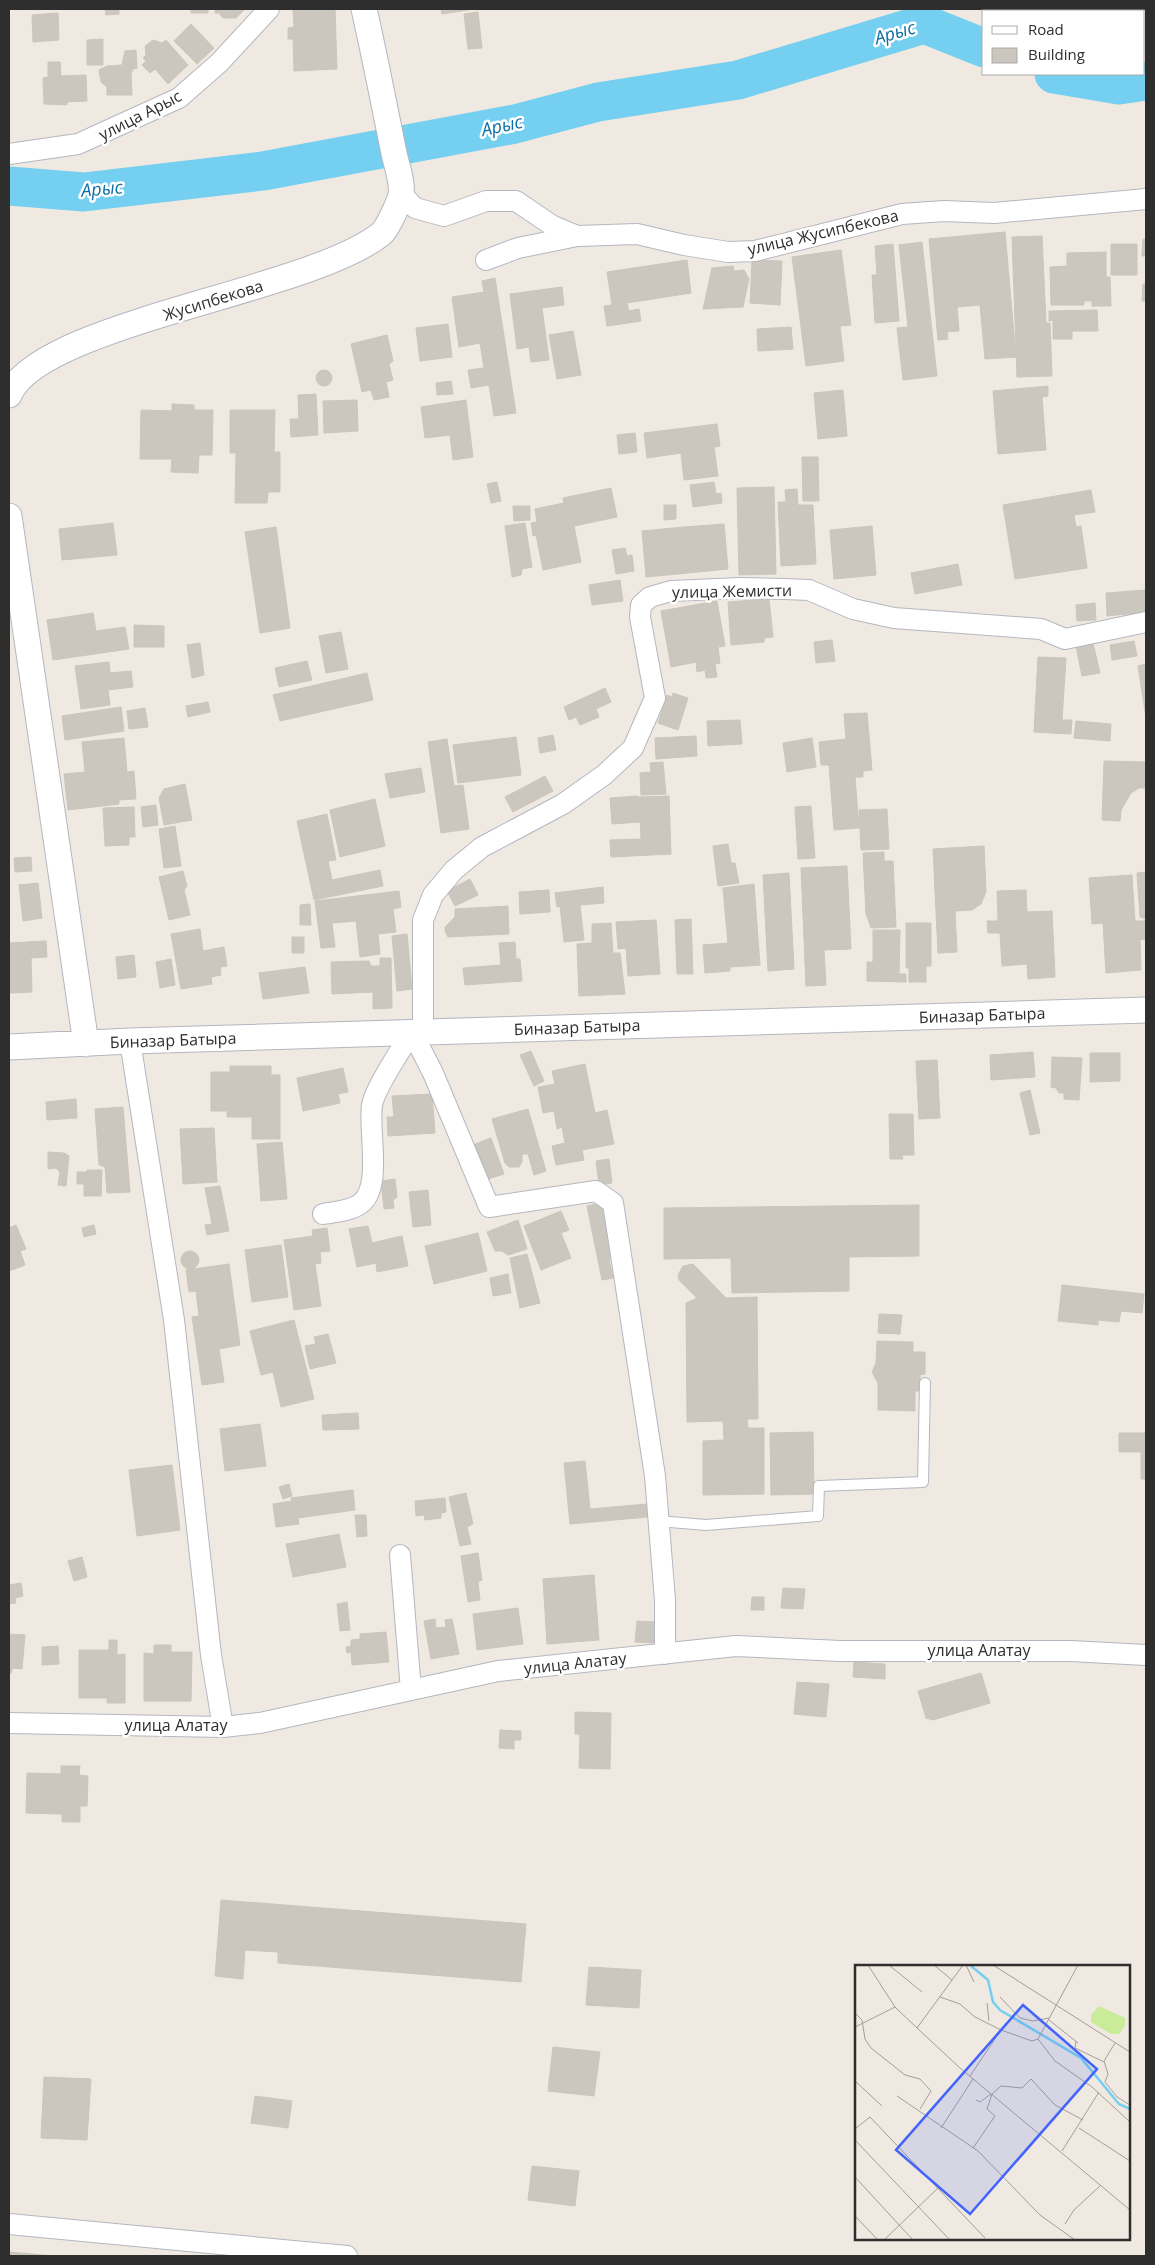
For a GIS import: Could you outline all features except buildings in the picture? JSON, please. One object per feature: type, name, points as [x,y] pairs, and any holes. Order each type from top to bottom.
[{"type":"street","name":"улица Арыс","points":[[9,154],[78,144],[179,98],[219,63],[269,9]]},
{"type":"street","points":[[364,9],[401,193]]},
{"type":"street","name":"улица Жусипбекова","points":[[401,193],[415,208],[444,216],[486,201],[516,201],[552,226],[577,236],[603,233],[637,234],[684,246],[728,252],[755,251],[902,214],[944,211],[994,213],[1146,199]]},
{"type":"street","name":"Жусипбекова","points":[[9,393],[29,370],[53,355],[114,330],[264,285],[359,248],[383,233],[401,193]]},
{"type":"street","points":[[486,260],[518,248],[577,236]]},
{"type":"street","points":[[9,516],[86,1044]]},
{"type":"street","name":"улица Жемисти","points":[[418,1032],[423,920],[433,895],[454,870],[482,847],[563,804],[604,775],[633,748],[655,698],[640,617],[641,605],[650,597],[671,591],[730,588],[809,590],[853,609],[894,618],[1042,629],[1065,639],[1146,622]]},
{"type":"street","name":"Биназар Батыра","points":[[9,1047],[130,1041],[1146,1010]]},
{"type":"street","points":[[323,1214],[346,1210],[361,1204],[370,1192],[374,1172],[371,1141],[372,1104],[393,1063],[418,1032]]},
{"type":"street","points":[[418,1032],[433,1073],[489,1207],[596,1191],[613,1203],[655,1476],[665,1600],[665,1654]]},
{"type":"street","points":[[130,1041],[174,1320],[211,1655],[223,1727]]},
{"type":"street","points":[[400,1556],[411,1690]]},
{"type":"street","name":"улица Алатау","points":[[9,1724],[223,1727],[260,1723],[498,1671],[736,1646],[840,1651],[1070,1651],[1146,1655]]},
{"type":"street","points":[[9,2224],[347,2256]]},
{"type":"lane","points":[[658,1521],[706,1525],[818,1516],[819,1486],[923,1482],[925,1383]]},
{"type":"waterway","name":"Арыс","points":[[9,186],[84,192],[263,171],[515,124],[598,102],[738,80],[924,24],[982,47]]},
{"type":"waterway","name":"Арыс","points":[[1060,75],[1119,85],[1146,81]]}]
